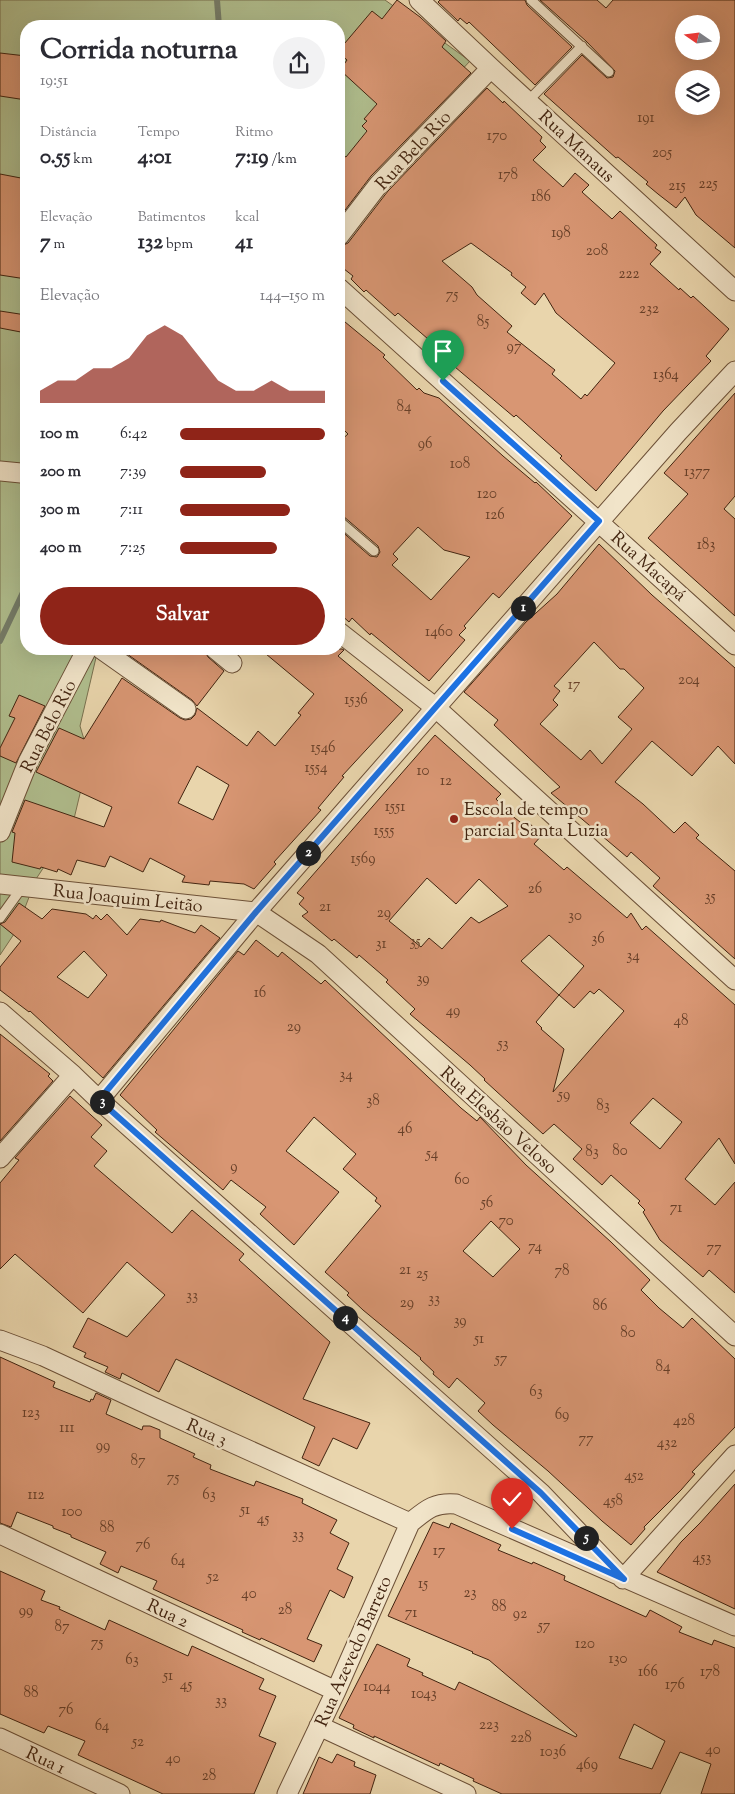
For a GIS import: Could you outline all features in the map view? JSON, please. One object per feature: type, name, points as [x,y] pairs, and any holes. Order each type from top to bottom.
[{"type":"street","name":"Rua Manaus","points":[[420,0],[491,68],[735,292]]},
{"type":"street","name":"Rua Belo Rio","points":[[345,228],[379,184],[491,68]]},
{"type":"street","name":"Rua Macapá","points":[[345,293],[735,645]]},
{"type":"street","points":[[99,1100],[256,912],[599,521],[735,371]]},
{"type":"street","points":[[0,471],[20,473]]},
{"type":"street","points":[[345,637],[436,708],[735,980]]},
{"type":"street","name":"Rua Belo Rio","points":[[0,832],[28,762],[84,655]]},
{"type":"street","points":[[110,655],[186,709]]},
{"type":"street","points":[[222,655],[232,663]]},
{"type":"street","name":"Rua Joaquim Leitão","points":[[0,884],[256,912]]},
{"type":"street","name":"Rua Elesbão Veloso","points":[[256,912],[318,954],[735,1336]]},
{"type":"street","points":[[0,1012],[541,1493],[624,1579]]},
{"type":"street","points":[[0,1158],[73,1075]]},
{"type":"street","name":"Rua 3","points":[[2,1340],[43,1356],[153,1407],[417,1517]]},
{"type":"street","points":[[624,1579],[735,1455]]},
{"type":"street","points":[[417,1517],[444,1503],[456,1504],[735,1626]]},
{"type":"street","name":"Rua Azevedo Barreto","points":[[287,1794],[417,1517]]},
{"type":"street","name":"Rua 2","points":[[0,1534],[336,1691]]},
{"type":"street","points":[[319,1726],[466,1794]]},
{"type":"street","name":"Rua 1","points":[[0,1738],[120,1794]]},
{"type":"lane","points":[[531,0],[609,72]]},
{"type":"lane","points":[[528,101],[582,46]]},
{"type":"lane","points":[[345,527],[374,551]]},
{"type":"lane","points":[[0,918],[23,886]]},
{"type":"green space","points":[[0,0],[385,0],[470,61],[350,190],[345,199],[345,20],[20,20],[20,655],[97,655],[80,726],[89,756],[73,823],[36,879],[16,931],[0,955]]},
{"type":"building","points":[[397,0],[420,17],[446,41],[442,47],[471,73],[371,176],[345,210],[345,156],[367,131],[362,126],[367,121],[364,119],[377,104],[345,75],[345,63],[347,60],[345,58],[345,43],[372,11],[382,19]]},
{"type":"building","points":[[440,0],[525,0],[527,5],[572,47],[535,85],[469,22],[467,24],[460,18],[458,21],[438,2]]},
{"type":"building","points":[[540,0],[597,0],[606,8],[613,0],[735,0],[735,248],[696,215],[685,197],[676,208],[544,94],[582,55],[607,78],[613,77],[615,71],[586,41]]},
{"type":"building","points":[[0,53],[20,55],[20,99],[0,96]]},
{"type":"building","points":[[487,88],[503,103],[504,101],[542,137],[540,141],[546,147],[533,160],[563,187],[575,173],[589,185],[582,192],[612,219],[620,211],[657,245],[655,248],[661,252],[650,264],[679,290],[680,288],[691,298],[693,296],[729,329],[706,356],[711,361],[663,411],[596,491],[560,458],[562,456],[516,415],[514,417],[455,367],[458,365],[398,313],[395,316],[366,290],[364,292],[351,279],[353,276],[345,270],[345,244],[388,191]],"holes":[[[471,243],[512,273],[511,275],[526,287],[521,293],[535,305],[544,293],[556,313],[615,363],[587,396],[585,394],[581,399],[552,374],[555,370],[507,332],[512,326],[442,261]]]},
{"type":"building","points":[[0,174],[20,178],[20,278],[0,275]]},
{"type":"building","points":[[0,311],[20,314],[20,332],[0,328]]},
{"type":"building","points":[[345,322],[385,355],[383,357],[417,390],[419,388],[424,393],[439,398],[503,456],[536,482],[572,516],[499,598],[493,593],[464,626],[466,628],[459,635],[465,640],[429,681],[371,633],[370,635],[352,618],[349,622],[345,618],[345,534],[370,556],[377,557],[380,552],[378,546],[345,518],[345,437],[348,434],[345,431]],"holes":[[[418,527],[444,550],[470,557],[431,600],[392,565],[398,559],[393,554]]]},
{"type":"building","points":[[735,393],[735,496],[724,509],[735,519],[735,616],[648,538],[688,494],[664,473]]},
{"type":"building","points":[[599,544],[652,595],[735,668],[735,764],[718,746],[692,776],[652,741],[615,782],[643,804],[674,833],[685,822],[699,835],[696,838],[735,871],[735,959],[653,886],[660,878],[631,852],[627,857],[551,793],[560,787],[494,725],[498,720],[464,692],[526,622],[557,594]],"holes":[[[594,642],[620,669],[624,669],[644,688],[618,717],[632,729],[602,764],[590,750],[581,760],[540,724],[558,705],[553,700],[560,691],[554,686]]]},
{"type":"building","points":[[128,655],[207,655],[224,671],[197,706],[192,700]]},
{"type":"building","points":[[267,655],[339,655],[403,710],[342,776],[344,777],[318,808],[321,810],[274,862],[276,864],[254,889],[244,884],[210,881],[209,885],[182,882],[185,876],[150,858],[143,872],[110,856],[105,867],[77,860],[71,875],[58,869],[57,872],[12,862],[15,833],[12,832],[25,800],[104,827],[112,807],[36,772],[59,728],[84,739],[122,678],[185,720],[191,719],[195,715],[197,708],[247,746],[258,731],[275,746],[301,715],[298,713],[314,694]],"holes":[[[197,766],[229,785],[213,820],[178,803]]]},
{"type":"building","points":[[19,695],[45,706],[16,763],[0,756],[0,748],[15,718],[9,716]]},
{"type":"building","points":[[435,735],[501,794],[496,799],[510,814],[525,826],[528,822],[542,835],[534,844],[564,870],[567,867],[627,918],[631,913],[642,930],[646,926],[735,1005],[735,1164],[719,1138],[685,1179],[715,1205],[735,1182],[735,1293],[709,1270],[703,1277],[660,1240],[643,1212],[645,1210],[638,1203],[640,1201],[611,1175],[602,1185],[573,1159],[582,1149],[554,1124],[543,1134],[470,1065],[410,1014],[415,1009],[386,982],[388,980],[359,955],[357,958],[334,939],[332,941],[302,916],[308,912],[299,904],[304,898],[297,893]],"holes":[[[427,878],[456,904],[479,879],[508,906],[479,923],[471,917],[442,949],[429,938],[421,947],[389,921]],[[549,935],[584,966],[559,995],[521,961]],[[599,989],[624,1011],[553,1092],[564,1049],[541,1029],[536,1022],[559,995],[574,1008],[590,991],[594,994]],[[653,1098],[682,1122],[660,1149],[630,1123]]]},
{"type":"building","points":[[19,903],[42,919],[52,909],[86,914],[93,919],[96,915],[101,920],[107,914],[127,935],[140,919],[160,922],[161,920],[195,933],[201,925],[220,938],[103,1078],[30,1011],[0,990],[0,967],[21,941],[0,924],[5,922]],"holes":[[[84,951],[107,975],[88,998],[57,977]]]},
{"type":"building","points":[[256,940],[278,957],[282,952],[321,984],[325,980],[461,1108],[477,1121],[480,1117],[526,1165],[650,1280],[641,1290],[659,1308],[683,1328],[692,1318],[735,1359],[735,1427],[692,1472],[695,1474],[644,1527],[645,1529],[631,1545],[478,1411],[485,1403],[457,1378],[449,1388],[433,1374],[434,1372],[421,1358],[363,1310],[347,1295],[349,1293],[325,1272],[381,1206],[375,1201],[377,1198],[343,1169],[356,1154],[314,1117],[286,1151],[339,1192],[294,1245],[260,1214],[266,1207],[231,1180],[223,1190],[155,1132],[157,1130],[120,1095],[238,951],[244,955]],"holes":[[[491,1221],[520,1249],[493,1277],[463,1251]]]},
{"type":"building","points":[[0,1034],[50,1074],[48,1076],[53,1081],[0,1141]]},
{"type":"building","points":[[70,1096],[102,1125],[91,1137],[107,1151],[94,1166],[172,1233],[192,1210],[244,1254],[239,1260],[330,1342],[303,1399],[370,1423],[357,1449],[333,1438],[319,1466],[302,1458],[315,1427],[176,1359],[159,1392],[122,1373],[120,1379],[105,1372],[108,1367],[84,1357],[86,1353],[73,1347],[88,1318],[127,1337],[165,1295],[127,1262],[83,1313],[15,1254],[0,1269],[0,1183],[19,1160],[15,1158]]},
{"type":"building","points":[[0,1357],[55,1382],[53,1387],[90,1402],[96,1393],[111,1400],[106,1414],[142,1430],[143,1426],[150,1426],[160,1430],[160,1438],[195,1454],[193,1457],[211,1465],[210,1469],[254,1486],[256,1481],[303,1499],[302,1503],[337,1520],[330,1533],[349,1543],[337,1569],[353,1577],[344,1598],[330,1590],[307,1639],[322,1645],[314,1662],[261,1638],[260,1640],[242,1632],[243,1630],[153,1589],[157,1581],[121,1566],[118,1573],[100,1564],[106,1552],[71,1537],[71,1535],[53,1528],[53,1526],[17,1512],[11,1527],[0,1523]]},
{"type":"building","points":[[735,1484],[735,1609],[657,1572],[681,1542]]},
{"type":"building","points":[[433,1522],[449,1528],[451,1523],[501,1545],[498,1550],[565,1576],[564,1580],[646,1617],[650,1610],[682,1627],[679,1632],[712,1645],[714,1640],[735,1648],[735,1794],[701,1794],[711,1764],[680,1752],[660,1794],[502,1794],[440,1763],[439,1766],[353,1728],[354,1725],[339,1718],[377,1644],[410,1659],[407,1666],[423,1673],[422,1675],[455,1690],[459,1682],[576,1737],[577,1735],[489,1660],[388,1616]],"holes":[[[634,1724],[665,1741],[652,1769],[619,1758]]]},
{"type":"building","points":[[0,1571],[45,1591],[41,1600],[60,1607],[59,1609],[105,1630],[109,1620],[188,1656],[192,1646],[264,1679],[259,1689],[276,1696],[259,1736],[276,1743],[254,1794],[163,1794],[78,1755],[85,1741],[48,1726],[44,1733],[0,1714]]},
{"type":"building","points":[[337,1754],[355,1762],[354,1766],[376,1775],[370,1794],[303,1794],[319,1757],[332,1763]]},
{"type":"waterway","points":[[217,0],[219,20]]},
{"type":"waterway","points":[[0,641],[20,599]]},
{"type":"place","name":"Escola de tempo parcial Santa Luzia","points":[[454,819]]},
{"type":"route","points":[[443,381],[599,521],[256,912],[99,1100],[541,1493],[624,1579],[512,1529]]}]
